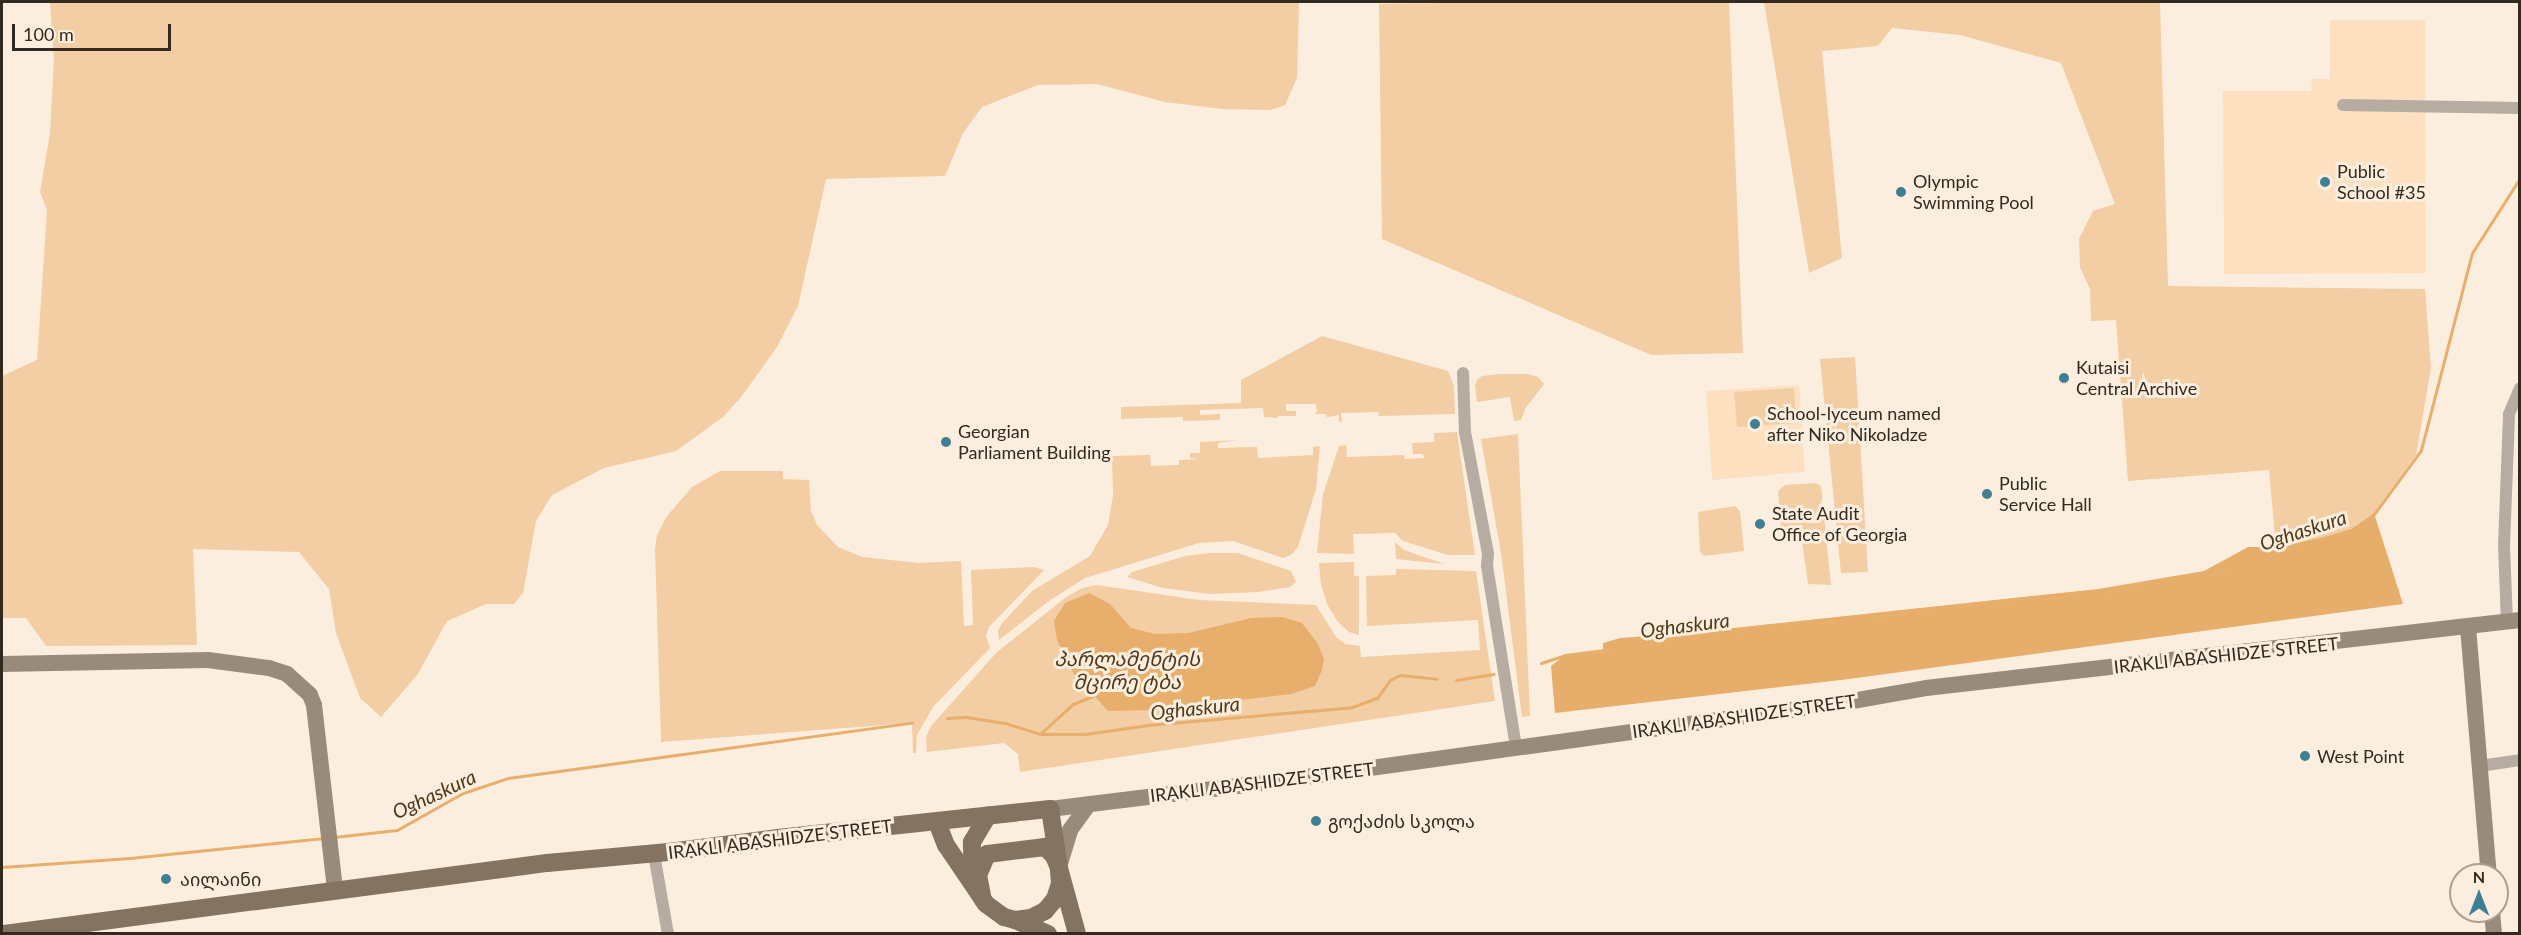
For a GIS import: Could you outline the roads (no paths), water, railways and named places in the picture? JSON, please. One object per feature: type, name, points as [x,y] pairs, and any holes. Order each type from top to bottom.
[{"type":"main road","name":"IRAKLI ABASHIDZE STREET","points":[[4,933],[547,863],[654,854],[1255,784],[1840,703],[1926,688],[2513,621]]},
{"type":"main road","points":[[2468,627],[2488,863]]},
{"type":"main road","points":[[2,664],[208,660],[269,668],[287,674],[310,694],[314,705],[335,890]]},
{"type":"main road","points":[[1059,868],[1070,830],[1089,804]]},
{"type":"main road","points":[[1015,920],[1031,918],[1050,905],[1060,884],[1050,809]]},
{"type":"main road","points":[[973,883],[972,842],[988,815]]},
{"type":"main road","points":[[937,822],[946,845],[983,900],[994,912],[1048,933]]},
{"type":"main road","points":[[983,900],[978,875],[987,854],[1045,847],[1059,868],[1077,933]]},
{"type":"street","points":[[2343,105],[2520,108]]},
{"type":"street","points":[[1463,373],[1465,432],[1488,554],[1487,566],[1516,747]]},
{"type":"street","points":[[2513,621],[2504,546],[2509,414],[2520,388]]},
{"type":"street","points":[[2480,766],[2520,760]]},
{"type":"street","points":[[654,854],[668,933]]},
{"type":"water","name":"პარლამენტის მცირე ტბა","points":[[1089,593],[1110,604],[1131,628],[1155,634],[1189,633],[1251,618],[1282,617],[1302,623],[1318,644],[1324,659],[1322,670],[1315,686],[1291,694],[1155,710],[1108,711],[1074,674],[1057,640],[1054,621],[1065,603]]},
{"type":"waterway","name":"Oghaskura","points":[[1869,619],[1994,602],[2100,595],[2156,582],[2206,576],[2366,525],[2421,450],[2472,253],[2520,178]]},
{"type":"waterway","name":"Oghaskura","points":[[1541,663],[1565,655],[1834,621]]},
{"type":"waterway","name":"Oghaskura","points":[[1456,680],[1494,674]]},
{"type":"waterway","name":"Oghaskura","points":[[947,718],[966,717],[1005,723],[1040,734],[1085,734],[1148,725],[1352,707],[1377,698],[1390,680],[1400,675],[1437,679]]},
{"type":"waterway","points":[[1040,734],[1073,704],[1093,696]]},
{"type":"waterway","name":"Oghaskura","points":[[334,837],[397,830],[463,793],[508,778],[912,723]]},
{"type":"waterway","name":"Oghaskura","points":[[2,867],[130,858],[324,838]]},
{"type":"place","name":"Public School #35","points":[[2325,182]]},
{"type":"place","name":"Olympic Swimming Pool","points":[[1901,192]]},
{"type":"place","name":"Kutaisi Central Archive","points":[[2064,378]]},
{"type":"place","name":"School-lyceum named after Niko Nikoladze","points":[[1755,424]]},
{"type":"place","name":"Georgian Parliament Building","points":[[946,442]]},
{"type":"place","name":"Public Service Hall","points":[[1987,494]]},
{"type":"place","name":"State Audit Office of Georgia","points":[[1760,524]]},
{"type":"place","name":"West Point","points":[[2305,756]]},
{"type":"place","name":"გოქაძის სკოლა","points":[[1316,821]]},
{"type":"place","name":"აილაინი","points":[[166,879]]}]
